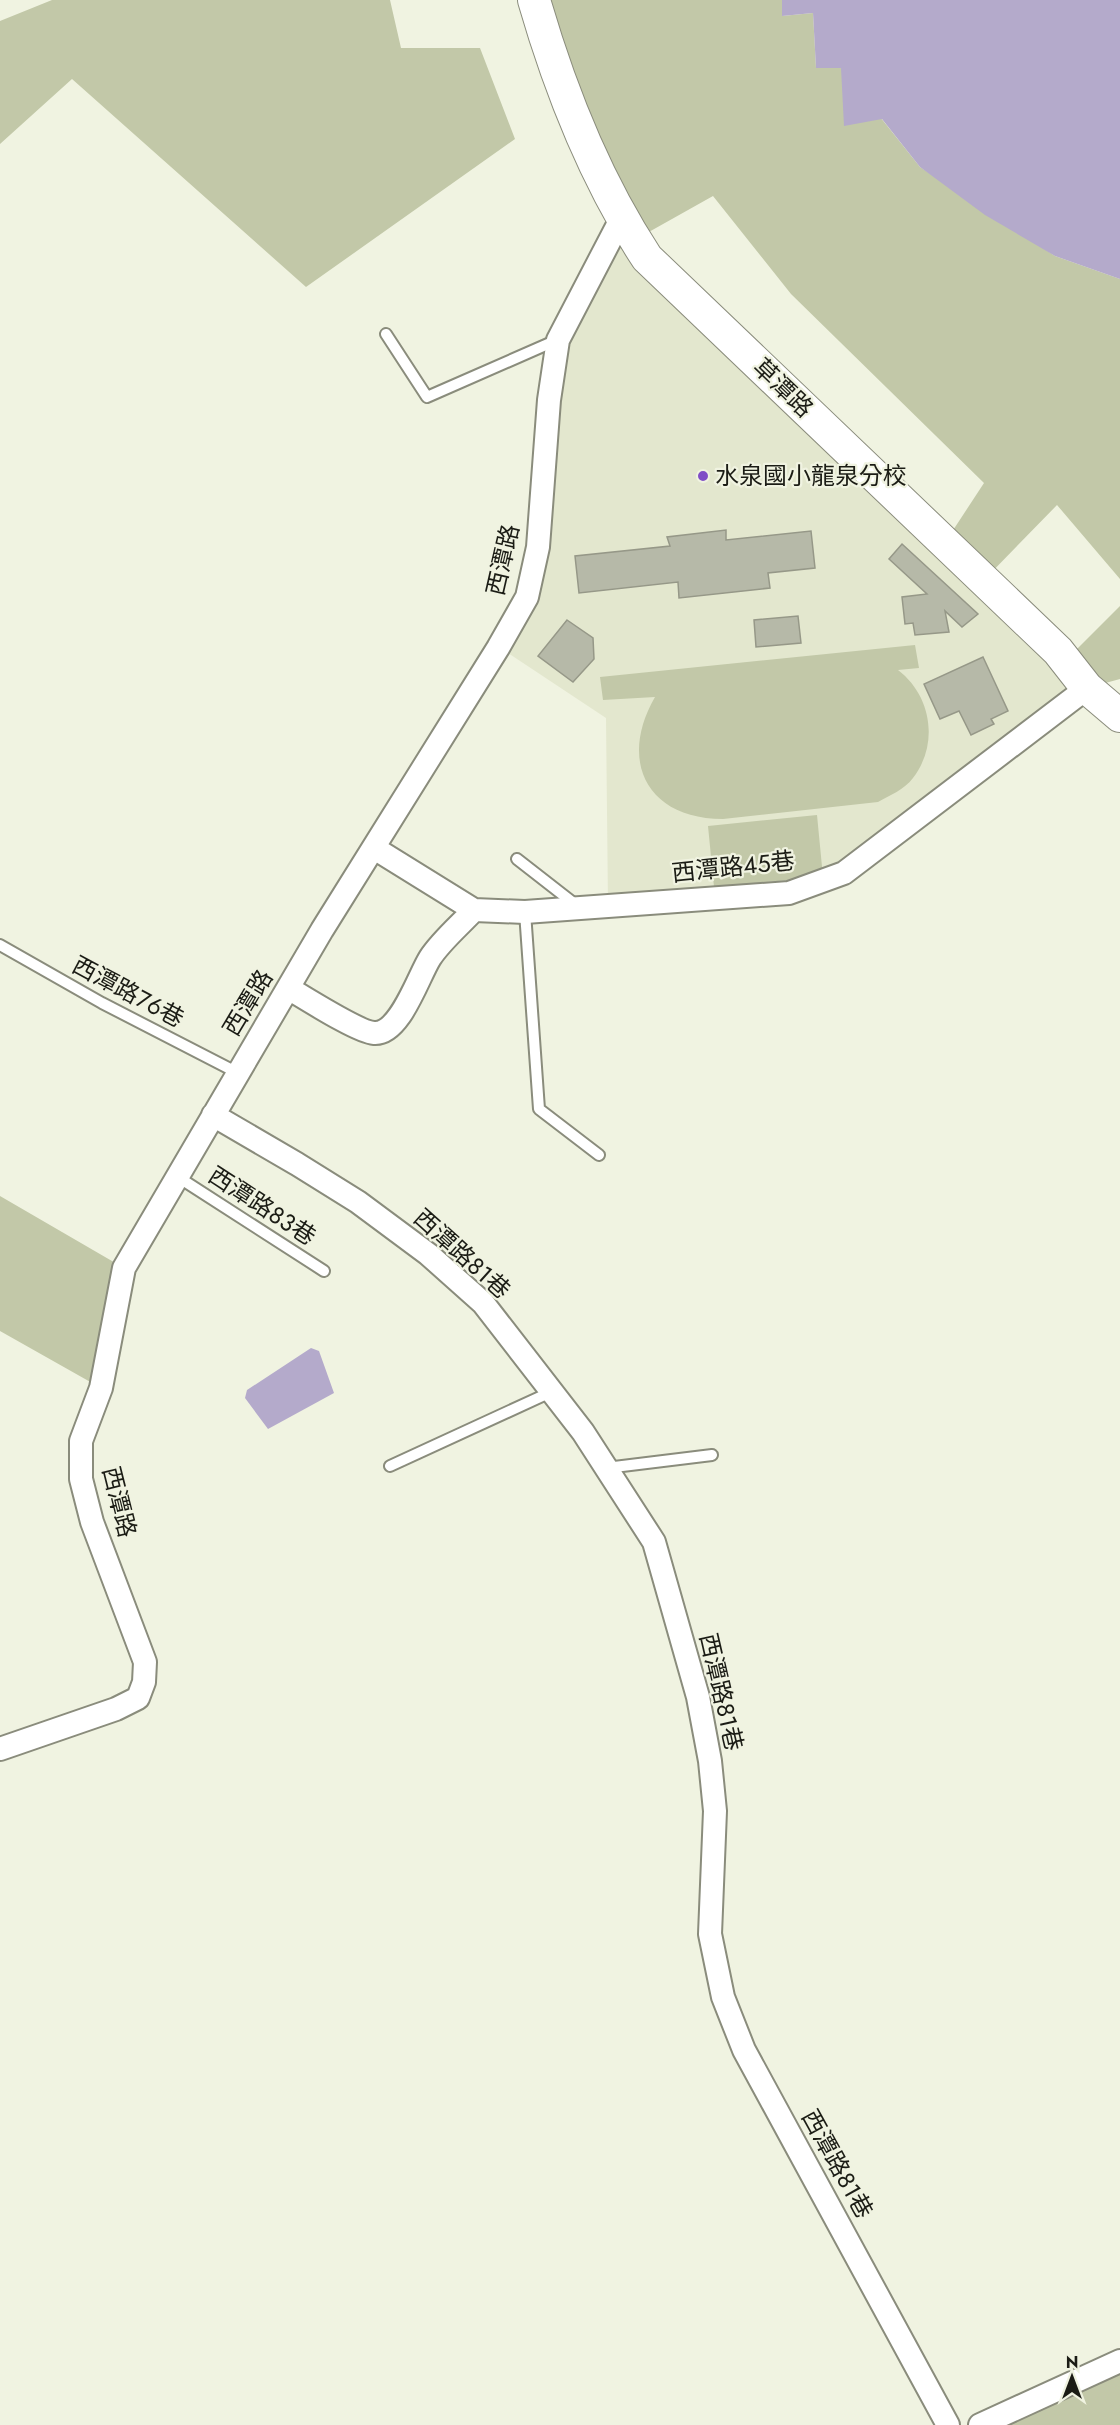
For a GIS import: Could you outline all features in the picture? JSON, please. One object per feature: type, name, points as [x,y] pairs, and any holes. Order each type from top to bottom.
[{"type":"street","name":"草潭路","points":[[534,0],[579,132],[621,219],[647,258],[1058,651],[1088,688],[1120,716]]},
{"type":"street","name":"西潭路","points":[[0,1749],[116,1709],[138,1698],[144,1682],[145,1662],[92,1522],[81,1479],[81,1441],[101,1388],[124,1268],[288,988],[527,597],[538,547],[549,400],[558,340],[621,219]]},
{"type":"street","name":"西潭路45巷","points":[[374,848],[474,910],[525,912],[789,893],[844,873],[1088,688]]},
{"type":"street","points":[[288,988],[362,1029],[376,1033],[390,1028],[399,1017],[431,956],[474,910]]},
{"type":"street","name":"西潭路81巷","points":[[213,1115],[358,1202],[428,1254],[483,1303],[583,1432],[654,1542],[698,1697],[710,1761],[715,1811],[710,1934],[723,1997],[744,2050],[948,2425]]},
{"type":"street","points":[[980,2425],[1120,2361]]},
{"type":"lane","points":[[386,334],[427,397],[558,340]]},
{"type":"lane","points":[[517,859],[579,908]]},
{"type":"lane","points":[[525,912],[538,1109],[599,1155]]},
{"type":"lane","name":"西潭路76巷","points":[[0,945],[102,1003],[238,1073]]},
{"type":"lane","name":"西潭路83巷","points":[[178,1177],[324,1271]]},
{"type":"lane","points":[[390,1466],[551,1392]]},
{"type":"lane","points":[[606,1468],[712,1455]]},
{"type":"shaded area","points":[[52,0],[390,0],[401,48],[480,48],[515,139],[306,287],[72,79],[0,144],[0,21]]},
{"type":"shaded area","points":[[534,0],[782,0],[782,16],[813,13],[816,68],[841,68],[920,167],[1055,256],[1120,279],[1120,579],[1057,505],[983,581],[944,544],[984,483],[791,294],[713,196],[631,242]]},
{"type":"shaded area","points":[[782,0],[1120,0],[1120,279],[1055,256],[985,215],[920,167],[882,119],[844,126],[841,68],[816,68],[813,13],[782,16]]},
{"type":"shaded area","name":"水泉國小龍泉分校","points":[[621,219],[1087,688],[844,873],[789,893],[608,905],[606,718],[508,653],[527,597],[550,346]]},
{"type":"shaded area","points":[[1120,606],[1120,679],[1087,688],[1067,659]]},
{"type":"shaded area","points":[[915,645],[919,668],[898,670],[918,693],[925,707],[929,736],[926,750],[913,778],[897,792],[878,802],[723,819],[697,816],[675,809],[658,797],[647,782],[640,764],[639,743],[644,721],[655,697],[603,700],[600,677]]},
{"type":"shaded area","points":[[817,815],[823,877],[714,887],[708,826]]},
{"type":"shaded area","points":[[0,1196],[124,1268],[101,1388],[0,1331]]},
{"type":"shaded area","points":[[311,1348],[319,1351],[334,1393],[268,1429],[245,1398],[247,1390]]},
{"type":"shaded area","points":[[1120,2361],[1120,2425],[980,2425]]},
{"type":"building","points":[[726,530],[726,540],[811,531],[815,568],[768,573],[770,588],[679,598],[678,582],[579,593],[575,556],[670,546],[667,537]]},
{"type":"building","points":[[902,544],[978,614],[962,627],[945,611],[949,632],[915,635],[913,623],[905,624],[902,597],[927,594],[889,559]]},
{"type":"building","points":[[798,616],[801,643],[756,647],[754,620]]},
{"type":"building","points":[[567,620],[593,638],[594,659],[573,682],[538,656]]},
{"type":"building","points":[[983,657],[1008,711],[991,719],[994,724],[971,735],[959,711],[940,719],[924,684]]},
{"type":"place","name":"水泉國小龍泉分校","points":[[703,476]]}]
